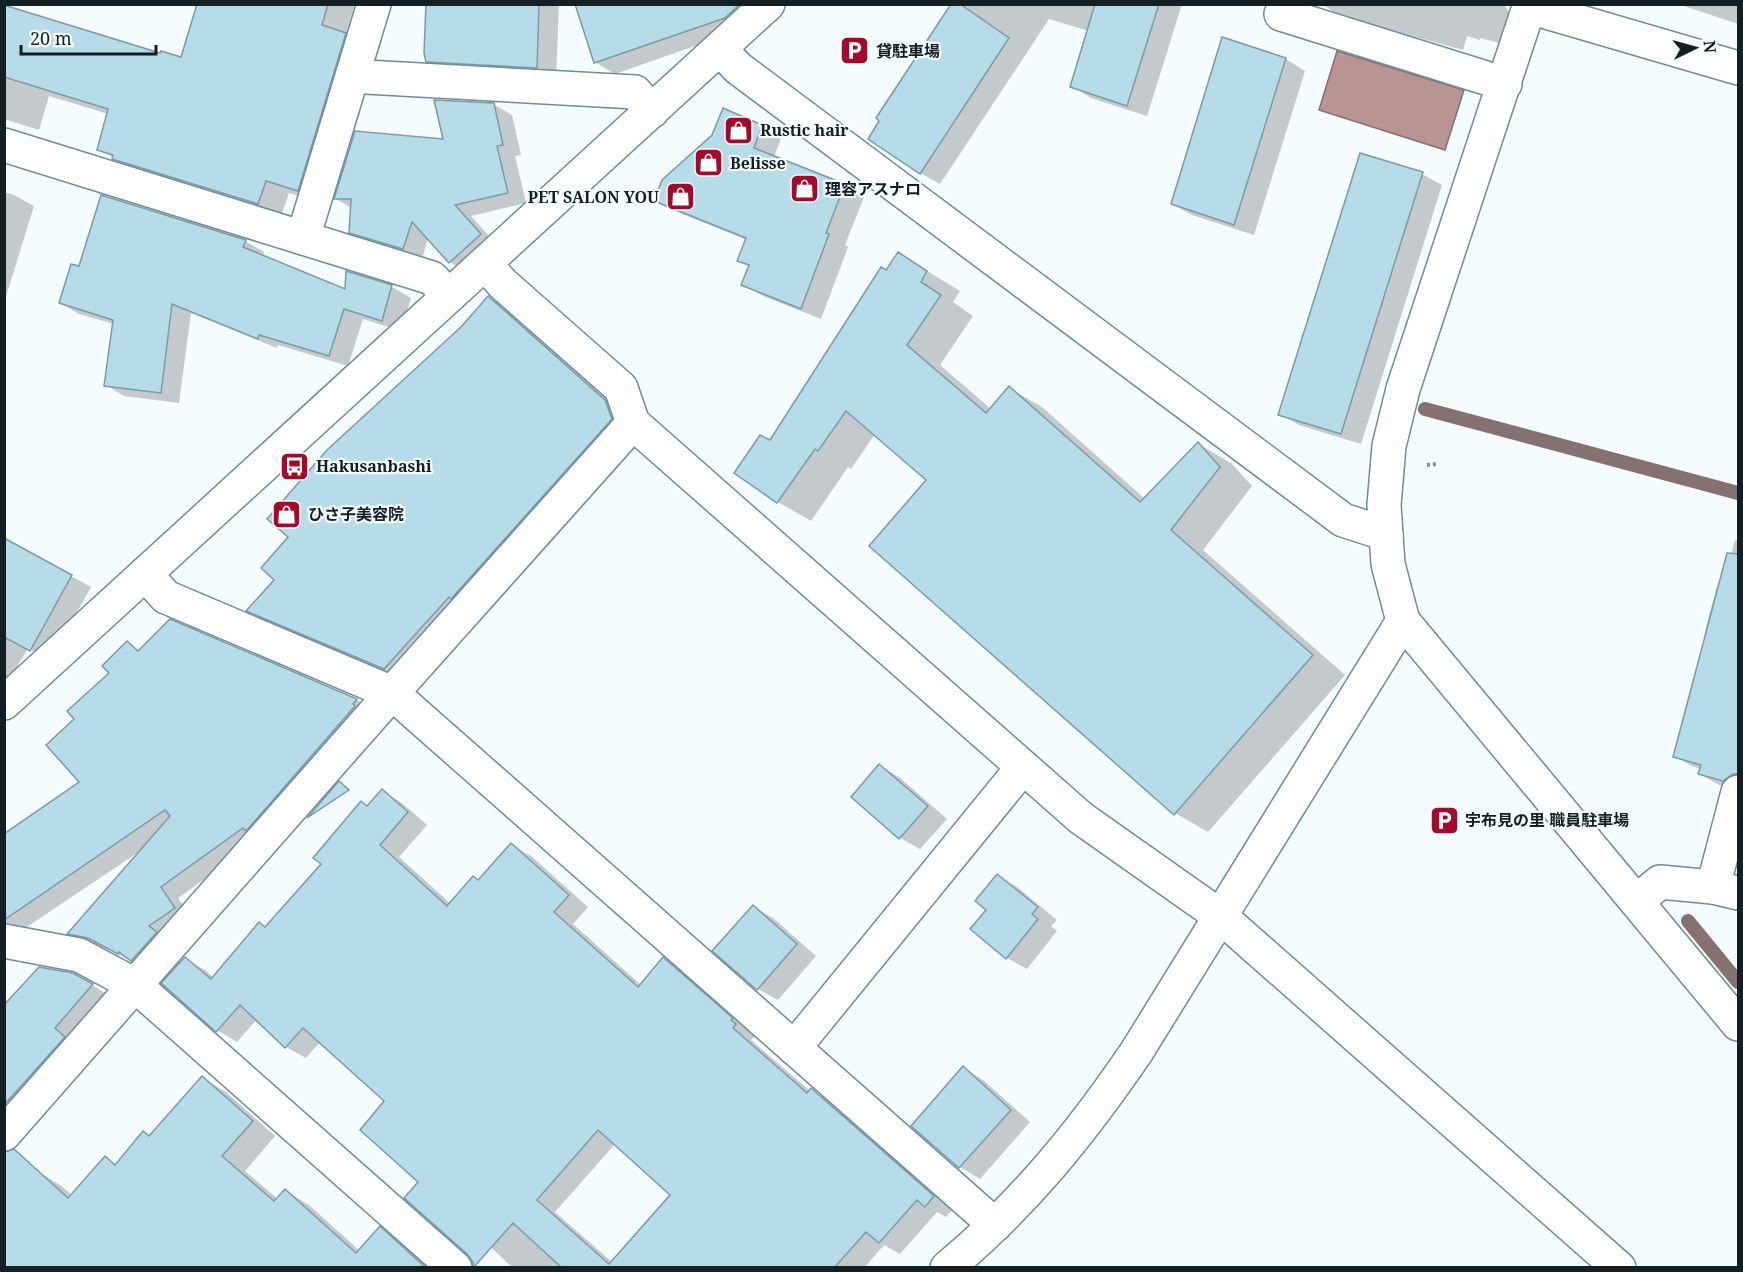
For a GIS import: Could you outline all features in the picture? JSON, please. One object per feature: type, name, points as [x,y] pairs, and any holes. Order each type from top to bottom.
[{"type":"street","points":[[303,238],[374,4]]},
{"type":"street","points":[[4,703],[768,4]]},
{"type":"street","points":[[1738,68],[1530,6],[1403,389],[1389,446],[1384,505],[1388,564],[1403,621],[1738,1024]]},
{"type":"street","points":[[1281,14],[1505,84]]},
{"type":"street","points":[[720,49],[738,68],[1343,520],[1386,534]]},
{"type":"street","points":[[353,73],[366,77],[635,92],[652,111]]},
{"type":"street","points":[[4,145],[432,278],[449,296]]},
{"type":"street","points":[[485,264],[503,284],[621,388],[633,423],[1081,818],[1220,916],[1619,1268]]},
{"type":"street","points":[[4,1134],[633,423]]},
{"type":"street","points":[[145,574],[166,597],[392,693],[995,1225]]},
{"type":"street","points":[[947,1268],[995,1225],[1040,1179],[1107,1095],[1137,1051],[1403,621]]},
{"type":"street","points":[[794,1048],[1023,767]]},
{"type":"street","points":[[1637,901],[1660,882],[1726,890],[1738,792]]},
{"type":"street","points":[[4,941],[79,955],[135,985],[455,1268]]},
{"type":"shaded area","points":[[1337,51],[1464,90],[1445,150],[1319,110]]},
{"type":"building","points":[[197,4],[328,4],[322,25],[346,33],[298,191],[266,181],[258,204],[112,159],[113,155],[97,150],[108,109],[4,77],[4,5],[160,53],[161,51],[181,57]]},
{"type":"building","points":[[426,4],[539,4],[537,68],[426,62],[424,53]]},
{"type":"building","points":[[575,4],[740,4],[725,18],[594,63]]},
{"type":"building","points":[[951,4],[960,4],[1009,38],[920,174],[868,139],[879,121],[876,118]]},
{"type":"building","points":[[1095,4],[1159,4],[1127,106],[1070,87]]},
{"type":"building","points":[[1222,37],[1286,58],[1234,225],[1171,204]]},
{"type":"building","points":[[434,100],[494,103],[503,145],[497,146],[508,193],[455,205],[481,234],[449,263],[412,222],[403,249],[349,233],[351,199],[334,199],[355,131],[443,139]]},
{"type":"building","points":[[723,108],[762,125],[754,148],[845,184],[801,309],[741,285],[749,265],[737,261],[746,238],[654,201],[662,180],[712,135]]},
{"type":"building","points":[[1360,153],[1423,172],[1341,434],[1278,415]]},
{"type":"building","points":[[101,195],[246,240],[243,247],[345,289],[346,271],[392,285],[382,321],[344,309],[329,356],[259,335],[258,339],[172,304],[161,393],[104,386],[113,320],[59,303],[71,264],[79,266]]},
{"type":"building","points":[[898,252],[927,271],[921,282],[941,295],[907,345],[986,413],[1009,386],[1140,502],[1198,442],[1220,467],[1171,530],[1313,655],[1174,815],[869,546],[926,480],[846,411],[818,451],[815,449],[777,503],[734,473],[760,435],[770,440],[881,267],[886,270]]},
{"type":"building","points":[[488,296],[605,400],[612,419],[451,599],[449,597],[384,669],[246,611],[274,580],[261,568],[288,537],[267,519],[327,450],[462,326]]},
{"type":"building","points":[[4,538],[72,575],[30,651],[4,637]]},
{"type":"building","points":[[1727,553],[1738,554],[1738,774],[1733,774],[1723,781],[1698,774],[1701,765],[1673,757]]},
{"type":"building","points":[[170,619],[357,699],[353,704],[355,706],[246,831],[243,828],[161,887],[175,908],[149,926],[157,932],[131,961],[119,952],[118,954],[88,938],[67,934],[170,816],[165,810],[4,920],[4,834],[79,782],[46,745],[74,719],[67,711],[109,673],[102,666],[127,641],[138,651]]},
{"type":"building","points":[[879,764],[928,806],[899,839],[851,797]]},
{"type":"building","points":[[339,781],[349,790],[307,818]]},
{"type":"building","points":[[382,789],[408,812],[380,845],[447,906],[473,876],[478,880],[511,843],[569,895],[554,912],[638,987],[663,957],[733,1018],[731,1020],[736,1024],[733,1028],[807,1093],[811,1088],[934,1196],[925,1207],[917,1200],[879,1243],[866,1232],[834,1268],[562,1268],[513,1223],[473,1268],[473,1262],[467,1254],[404,1198],[418,1182],[360,1130],[384,1101],[303,1028],[285,1048],[240,1005],[216,1032],[161,983],[185,957],[211,979],[259,922],[265,927],[321,864],[313,858],[361,801],[367,806]],"holes":[[[598,1130],[670,1195],[609,1264],[537,1200]]]},
{"type":"building","points":[[997,874],[1038,907],[1032,914],[1038,919],[1006,959],[970,929],[986,910],[975,901]]},
{"type":"building","points":[[753,905],[797,944],[757,990],[712,951]]},
{"type":"building","points":[[39,967],[73,973],[93,984],[55,1028],[65,1037],[4,1105],[4,1005]]},
{"type":"building","points":[[963,1066],[1011,1110],[959,1168],[911,1126]]},
{"type":"building","points":[[202,1076],[253,1121],[222,1156],[274,1201],[285,1189],[356,1253],[380,1226],[426,1268],[4,1268],[4,1152],[14,1149],[68,1198],[105,1156],[115,1165],[143,1131],[149,1136]]},
{"type":"waterway","points":[[1425,409],[1738,493]]},
{"type":"waterway","points":[[1688,921],[1738,982]]},
{"type":"place","name":"貸駐車場","points":[[855,51]]},
{"type":"place","name":"Rustic hair","points":[[739,130]]},
{"type":"place","name":"Belisse","points":[[709,163]]},
{"type":"place","name":"理容アスナロ","points":[[804,189]]},
{"type":"place","name":"PET SALON YOU","points":[[680,197]]},
{"type":"place","name":"Hakusanbashi","points":[[295,466]]},
{"type":"place","name":"ひさ子美容院","points":[[287,514]]},
{"type":"place","name":"宇布見の里 職員駐車場","points":[[1444,820]]}]
